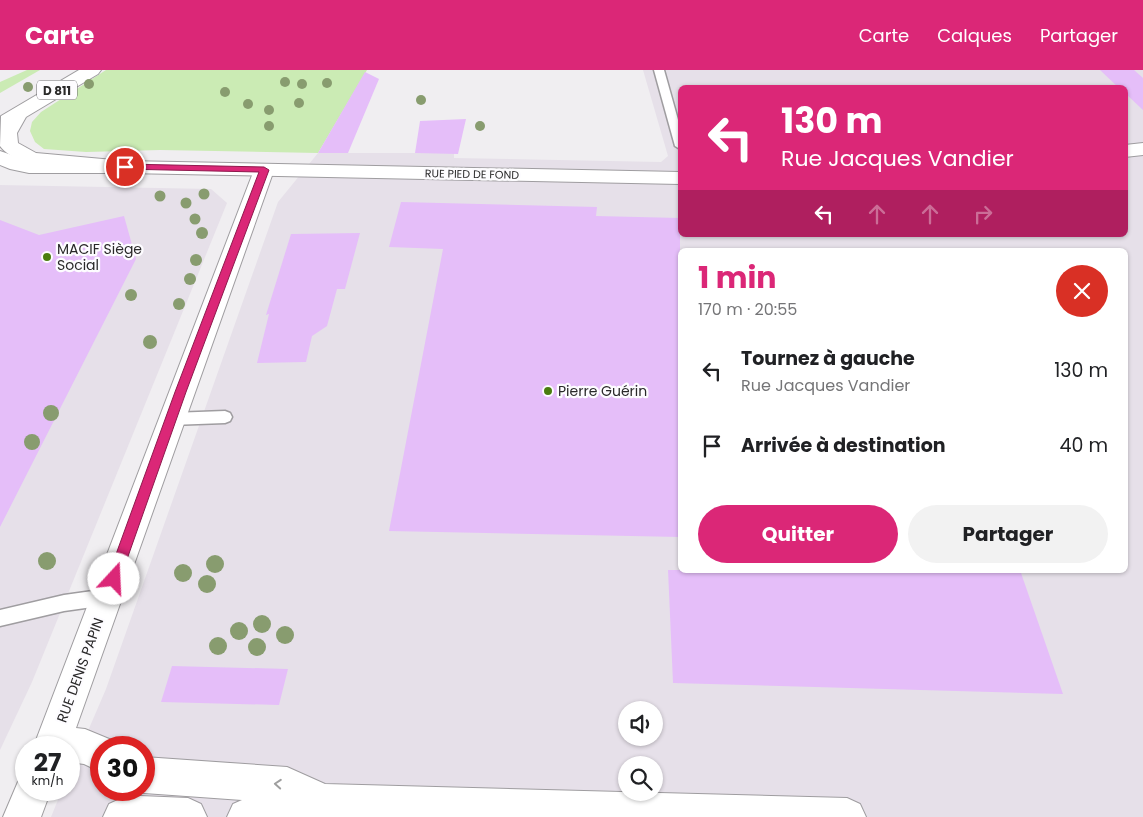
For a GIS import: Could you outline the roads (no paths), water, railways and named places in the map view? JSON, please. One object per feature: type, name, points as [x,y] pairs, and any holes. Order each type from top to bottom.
[{"type":"main road","name":"D 811","points":[[0,111],[69,70]]},
{"type":"main road","name":"D 811","points":[[0,124],[92,70]]},
{"type":"main road","points":[[22,110],[11,122],[6,141],[19,155],[33,159],[125,167]]},
{"type":"main road","points":[[1128,151],[1143,149]]},
{"type":"main road","points":[[0,157],[17,165],[29,167],[214,169]]},
{"type":"main road","points":[[0,173],[123,174],[214,169]]},
{"type":"main road","name":"RUE PIED DE FOND","points":[[214,169],[678,178]]},
{"type":"main road","name":"RUE DENIS PAPIN","points":[[55,736],[264,170]]},
{"type":"main road","points":[[155,776],[287,785],[323,802]]},
{"type":"main road","points":[[22,817],[29,801]]},
{"type":"main road","points":[[246,817],[280,814],[323,802],[847,817]]},
{"type":"main road","points":[[122,817],[140,815],[188,817]]},
{"type":"lane","points":[[659,70],[678,139]]},
{"type":"lane","points":[[171,419],[225,417]]},
{"type":"lane","points":[[0,618],[64,603],[107,597]]},
{"type":"place","name":"MACIF Siège Social","points":[[47,257]]},
{"type":"place","name":"Pierre Guérin","points":[[548,391]]}]
